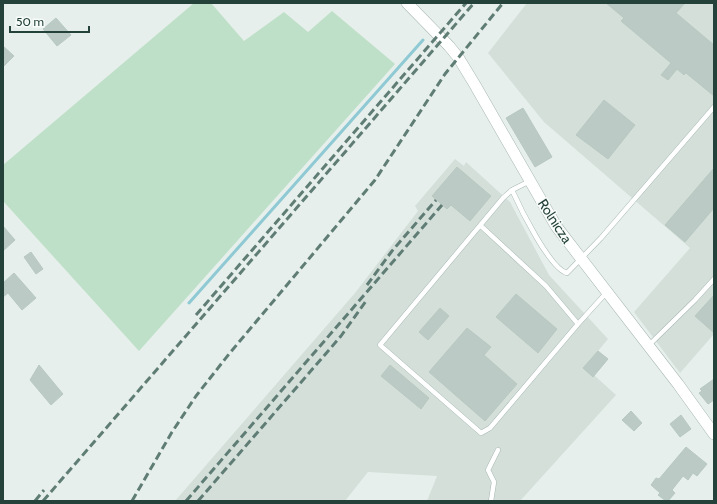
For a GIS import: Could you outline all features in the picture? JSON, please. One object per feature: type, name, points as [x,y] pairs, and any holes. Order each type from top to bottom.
[{"type":"street","name":"Rolnicza","points":[[407,3],[449,46],[458,58],[475,84],[556,226],[714,434]]},
{"type":"lane","points":[[512,190],[541,244],[562,272],[567,274],[582,260],[714,107]]},
{"type":"lane","points":[[530,181],[512,190],[503,198],[380,345],[481,434],[490,428],[607,292]]},
{"type":"lane","points":[[480,226],[546,286],[578,324]]},
{"type":"lane","points":[[648,346],[695,300],[714,279]]},
{"type":"lane","points":[[491,501],[494,482],[488,470],[498,450]]},
{"type":"shaded area","points":[[527,3],[714,3],[714,334],[680,373],[634,312],[690,248],[544,122],[488,53]]},
{"type":"shaded area","points":[[455,159],[464,166],[466,162],[510,202],[549,275],[608,339],[598,351],[608,359],[594,375],[616,395],[520,501],[427,501],[437,476],[368,472],[345,501],[175,501],[355,293],[418,211],[415,206]]},
{"type":"green space","points":[[194,3],[211,3],[244,41],[284,12],[308,32],[332,11],[395,64],[139,351],[3,201],[3,165]]},
{"type":"building","points":[[606,3],[685,3],[676,13],[714,45],[714,96],[686,73],[684,75],[677,69],[668,80],[661,75],[671,63],[621,21],[624,18]]},
{"type":"building","points":[[56,18],[71,35],[57,46],[43,29]]},
{"type":"building","points":[[3,46],[14,56],[3,67]]},
{"type":"building","points":[[604,100],[635,125],[608,159],[576,135]]},
{"type":"building","points":[[523,108],[552,157],[535,167],[506,118]]},
{"type":"building","points":[[457,167],[491,196],[470,221],[451,205],[447,209],[432,196]]},
{"type":"building","points":[[714,168],[714,208],[685,242],[665,225]]},
{"type":"building","points":[[3,226],[15,240],[3,251]]},
{"type":"building","points":[[31,252],[43,269],[36,274],[24,257]]},
{"type":"building","points":[[14,273],[36,298],[22,310],[8,293],[3,297],[3,283]]},
{"type":"building","points":[[516,294],[557,329],[538,353],[496,317]]},
{"type":"building","points":[[714,295],[714,333],[695,316]]},
{"type":"building","points":[[440,308],[449,316],[428,340],[419,332]]},
{"type":"building","points":[[467,328],[491,347],[484,355],[517,384],[485,421],[429,372]]},
{"type":"building","points":[[598,351],[608,359],[593,377],[583,368]]},
{"type":"building","points":[[39,365],[63,394],[51,405],[30,380]]},
{"type":"building","points":[[390,365],[429,398],[421,409],[381,376]]},
{"type":"building","points":[[714,379],[714,400],[708,404],[699,393],[702,391],[700,389]]},
{"type":"building","points":[[631,411],[642,423],[634,431],[622,420]]},
{"type":"building","points":[[681,415],[691,429],[680,437],[670,424]]},
{"type":"building","points":[[686,447],[707,464],[697,476],[693,473],[688,480],[683,476],[672,490],[675,493],[668,501],[666,501],[658,495],[660,493],[651,485],[656,478],[659,479]]},
{"type":"waterway","points":[[189,303],[423,40]]},
{"type":"railway","points":[[196,315],[466,3]]},
{"type":"railway","points":[[43,501],[474,3]]},
{"type":"railway","points":[[132,501],[172,432],[196,396],[229,354],[375,180],[445,74],[503,3]]},
{"type":"railway","points":[[367,285],[392,251],[436,200]]},
{"type":"railway","points":[[186,501],[442,205]]},
{"type":"railway","points":[[198,501],[341,336],[366,301]]},
{"type":"railway","points":[[35,501],[44,490]]}]
